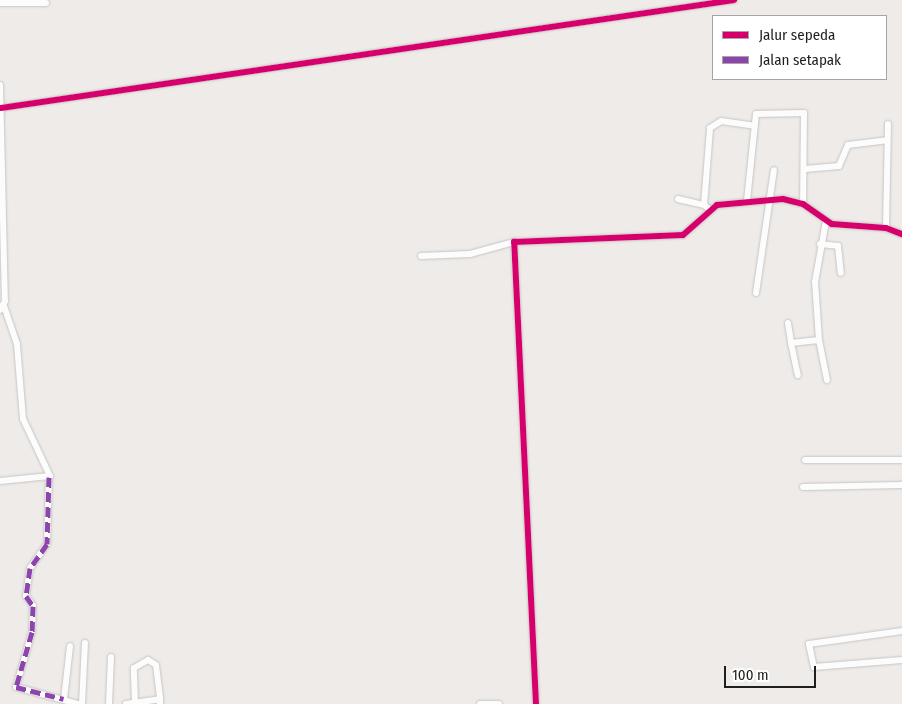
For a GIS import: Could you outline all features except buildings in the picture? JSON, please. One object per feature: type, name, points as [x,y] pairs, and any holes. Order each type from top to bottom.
[{"type":"street","points":[[1,108],[734,0]]},
{"type":"street","points":[[0,3],[12,1],[46,3]]},
{"type":"street","points":[[0,85],[2,308],[17,344],[23,419],[50,477],[47,544],[30,568],[26,596],[33,606],[32,632],[16,687],[78,704]]},
{"type":"street","points":[[748,201],[755,126],[759,111],[806,113],[804,204]]},
{"type":"street","points":[[422,256],[470,254],[514,242],[693,231],[706,207],[710,128],[721,121],[755,126]]},
{"type":"street","points":[[886,228],[888,124]]},
{"type":"street","points":[[805,169],[839,166],[848,145],[887,140]]},
{"type":"street","points":[[756,293],[774,170]]},
{"type":"street","points":[[678,199],[706,207],[771,199],[804,204],[826,221],[886,228],[902,234]]},
{"type":"street","points":[[826,221],[820,244],[815,282],[819,340],[827,380]]},
{"type":"street","points":[[514,242],[536,704]]},
{"type":"street","points":[[820,244],[839,247],[842,273]]},
{"type":"street","points":[[788,322],[798,375]]},
{"type":"street","points":[[791,343],[819,340]]},
{"type":"street","points":[[805,460],[902,460]]},
{"type":"street","points":[[0,481],[50,477]]},
{"type":"street","points":[[803,487],[902,485]]},
{"type":"street","points":[[902,631],[809,644],[814,666],[902,660]]},
{"type":"street","points":[[82,704],[84,643]]},
{"type":"street","points":[[64,699],[70,646]]},
{"type":"street","points":[[109,704],[111,656]]},
{"type":"street","points":[[126,704],[160,702],[156,665],[148,660],[134,668],[135,703]]},
{"type":"street","points":[[480,704],[499,704]]},
{"type":"marked path","points":[[49,477],[47,544],[30,568],[26,596],[33,606],[32,632],[16,687],[64,699]]},
{"type":"cycle path","points":[[1,108],[734,0]]},
{"type":"cycle path","points":[[536,704],[514,242],[683,235],[717,205],[783,199],[803,204],[832,224],[886,228],[902,234]]}]
